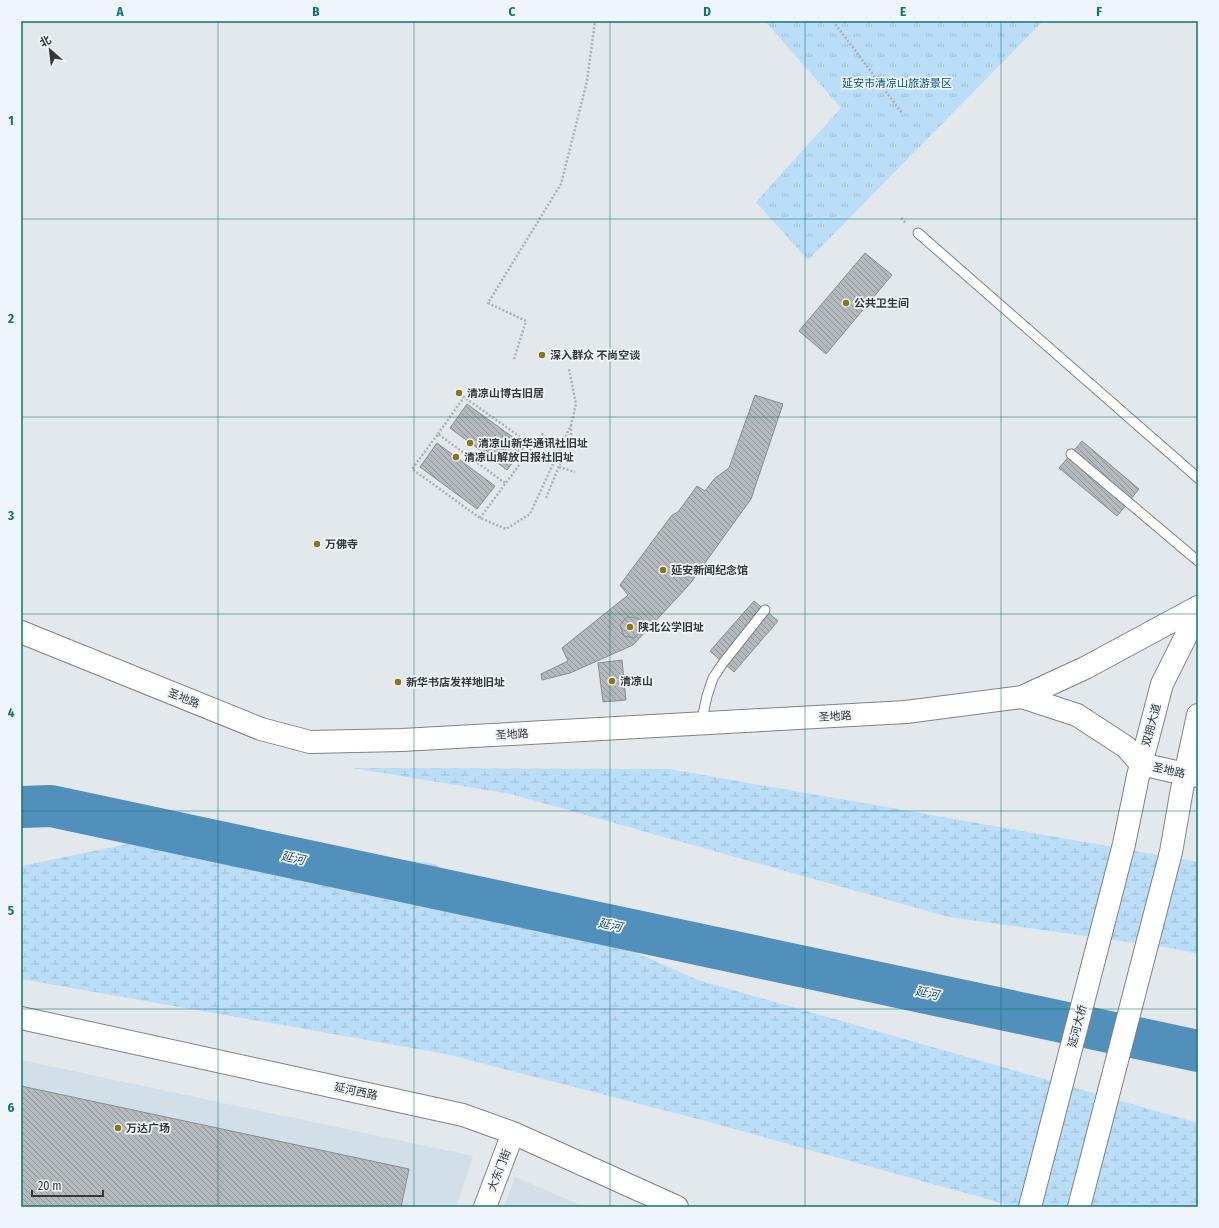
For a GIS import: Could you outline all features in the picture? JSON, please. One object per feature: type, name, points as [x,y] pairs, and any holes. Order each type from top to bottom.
[{"type":"main road","points":[[1022,697],[1085,668],[1198,607]]},
{"type":"main road","name":"双拥大道","points":[[1124,844],[1141,764],[1162,684],[1198,612]]},
{"type":"main road","name":"圣地路","points":[[21,632],[261,729],[310,742],[402,740],[906,712],[1022,697]]},
{"type":"main road","points":[[1022,697],[1078,715],[1126,747],[1141,764]]},
{"type":"main road","points":[[1079,1207],[1192,775],[1198,715]]},
{"type":"main road","name":"圣地路","points":[[1141,764],[1192,775]]},
{"type":"main road","name":"延河大桥","points":[[1030,1207],[1124,844]]},
{"type":"main road","name":"延河西路","points":[[21,1018],[463,1115],[513,1133],[677,1207]]},
{"type":"main road","name":"大东门街","points":[[485,1207],[513,1133]]},
{"type":"lane","points":[[918,233],[1198,478]]},
{"type":"lane","points":[[1071,454],[1198,561]]},
{"type":"lane","points":[[701,724],[707,696],[713,678],[765,610]]},
{"type":"path","points":[[514,359],[526,321],[488,302],[561,184],[588,81],[595,21]]},
{"type":"path","points":[[833,21],[902,113]]},
{"type":"path","points":[[533,446],[464,397],[412,469],[480,518],[506,529],[530,514],[570,425],[576,404],[569,369]]},
{"type":"path","points":[[546,498],[571,437],[570,425]]},
{"type":"path","points":[[438,434],[505,483]]},
{"type":"path","points":[[480,518],[542,434],[560,447]]},
{"type":"path","points":[[559,467],[575,472]]},
{"type":"shaded area","name":"万达广场","points":[[21,1060],[473,1156],[456,1207],[21,1207]]},
{"type":"shaded area","points":[[515,1177],[585,1207],[504,1207]]},
{"type":"green space","name":"延安市清凉山旅游景区","points":[[765,21],[1043,21],[808,260],[756,202],[841,108]]},
{"type":"green space","points":[[352,768],[669,769],[1198,862],[1198,954],[1171,948],[949,917],[511,794]]},
{"type":"green space","points":[[137,842],[317,852],[431,863],[698,980],[1198,1123],[1198,1207],[1016,1207],[698,1119],[446,1054],[21,979],[21,866]]},
{"type":"building","name":"公共卫生间","points":[[865,253],[892,275],[826,354],[799,331]]},
{"type":"building","points":[[755,395],[783,404],[751,499],[689,585],[633,645],[570,673],[542,680],[541,674],[568,661],[562,648],[628,595],[620,585],[672,515],[678,512],[697,486],[705,491],[715,478],[729,468]]},
{"type":"building","points":[[467,404],[525,446],[507,470],[450,428]]},
{"type":"building","points":[[1082,441],[1139,489],[1117,516],[1059,468]]},
{"type":"building","points":[[437,443],[495,486],[477,509],[420,467]]},
{"type":"building","points":[[754,601],[778,621],[734,672],[710,651]]},
{"type":"building","points":[[627,617],[638,618],[642,629],[635,638],[624,636],[620,625]]},
{"type":"building","name":"清凉山","points":[[622,660],[626,700],[603,702],[598,663]]},
{"type":"building","name":"万达广场","points":[[21,1086],[409,1169],[401,1207],[21,1207]]},
{"type":"waterway","name":"延河","points":[[21,807],[51,806],[1198,1051]]},
{"type":"place","name":"公共卫生间","points":[[846,303]]},
{"type":"place","name":"深入群众 不尚空谈","points":[[542,355]]},
{"type":"place","name":"清凉山博古旧居","points":[[459,393]]},
{"type":"place","name":"清凉山新华通讯社旧址","points":[[470,443]]},
{"type":"place","name":"清凉山解放日报社旧址","points":[[456,457]]},
{"type":"place","name":"万佛寺","points":[[317,544]]},
{"type":"place","name":"延安新闻纪念馆","points":[[663,570]]},
{"type":"place","name":"陕北公学旧址","points":[[630,627]]},
{"type":"place","name":"清凉山","points":[[612,681]]},
{"type":"place","name":"新华书店发祥地旧址","points":[[398,682]]},
{"type":"place","name":"万达广场","points":[[118,1128]]}]
